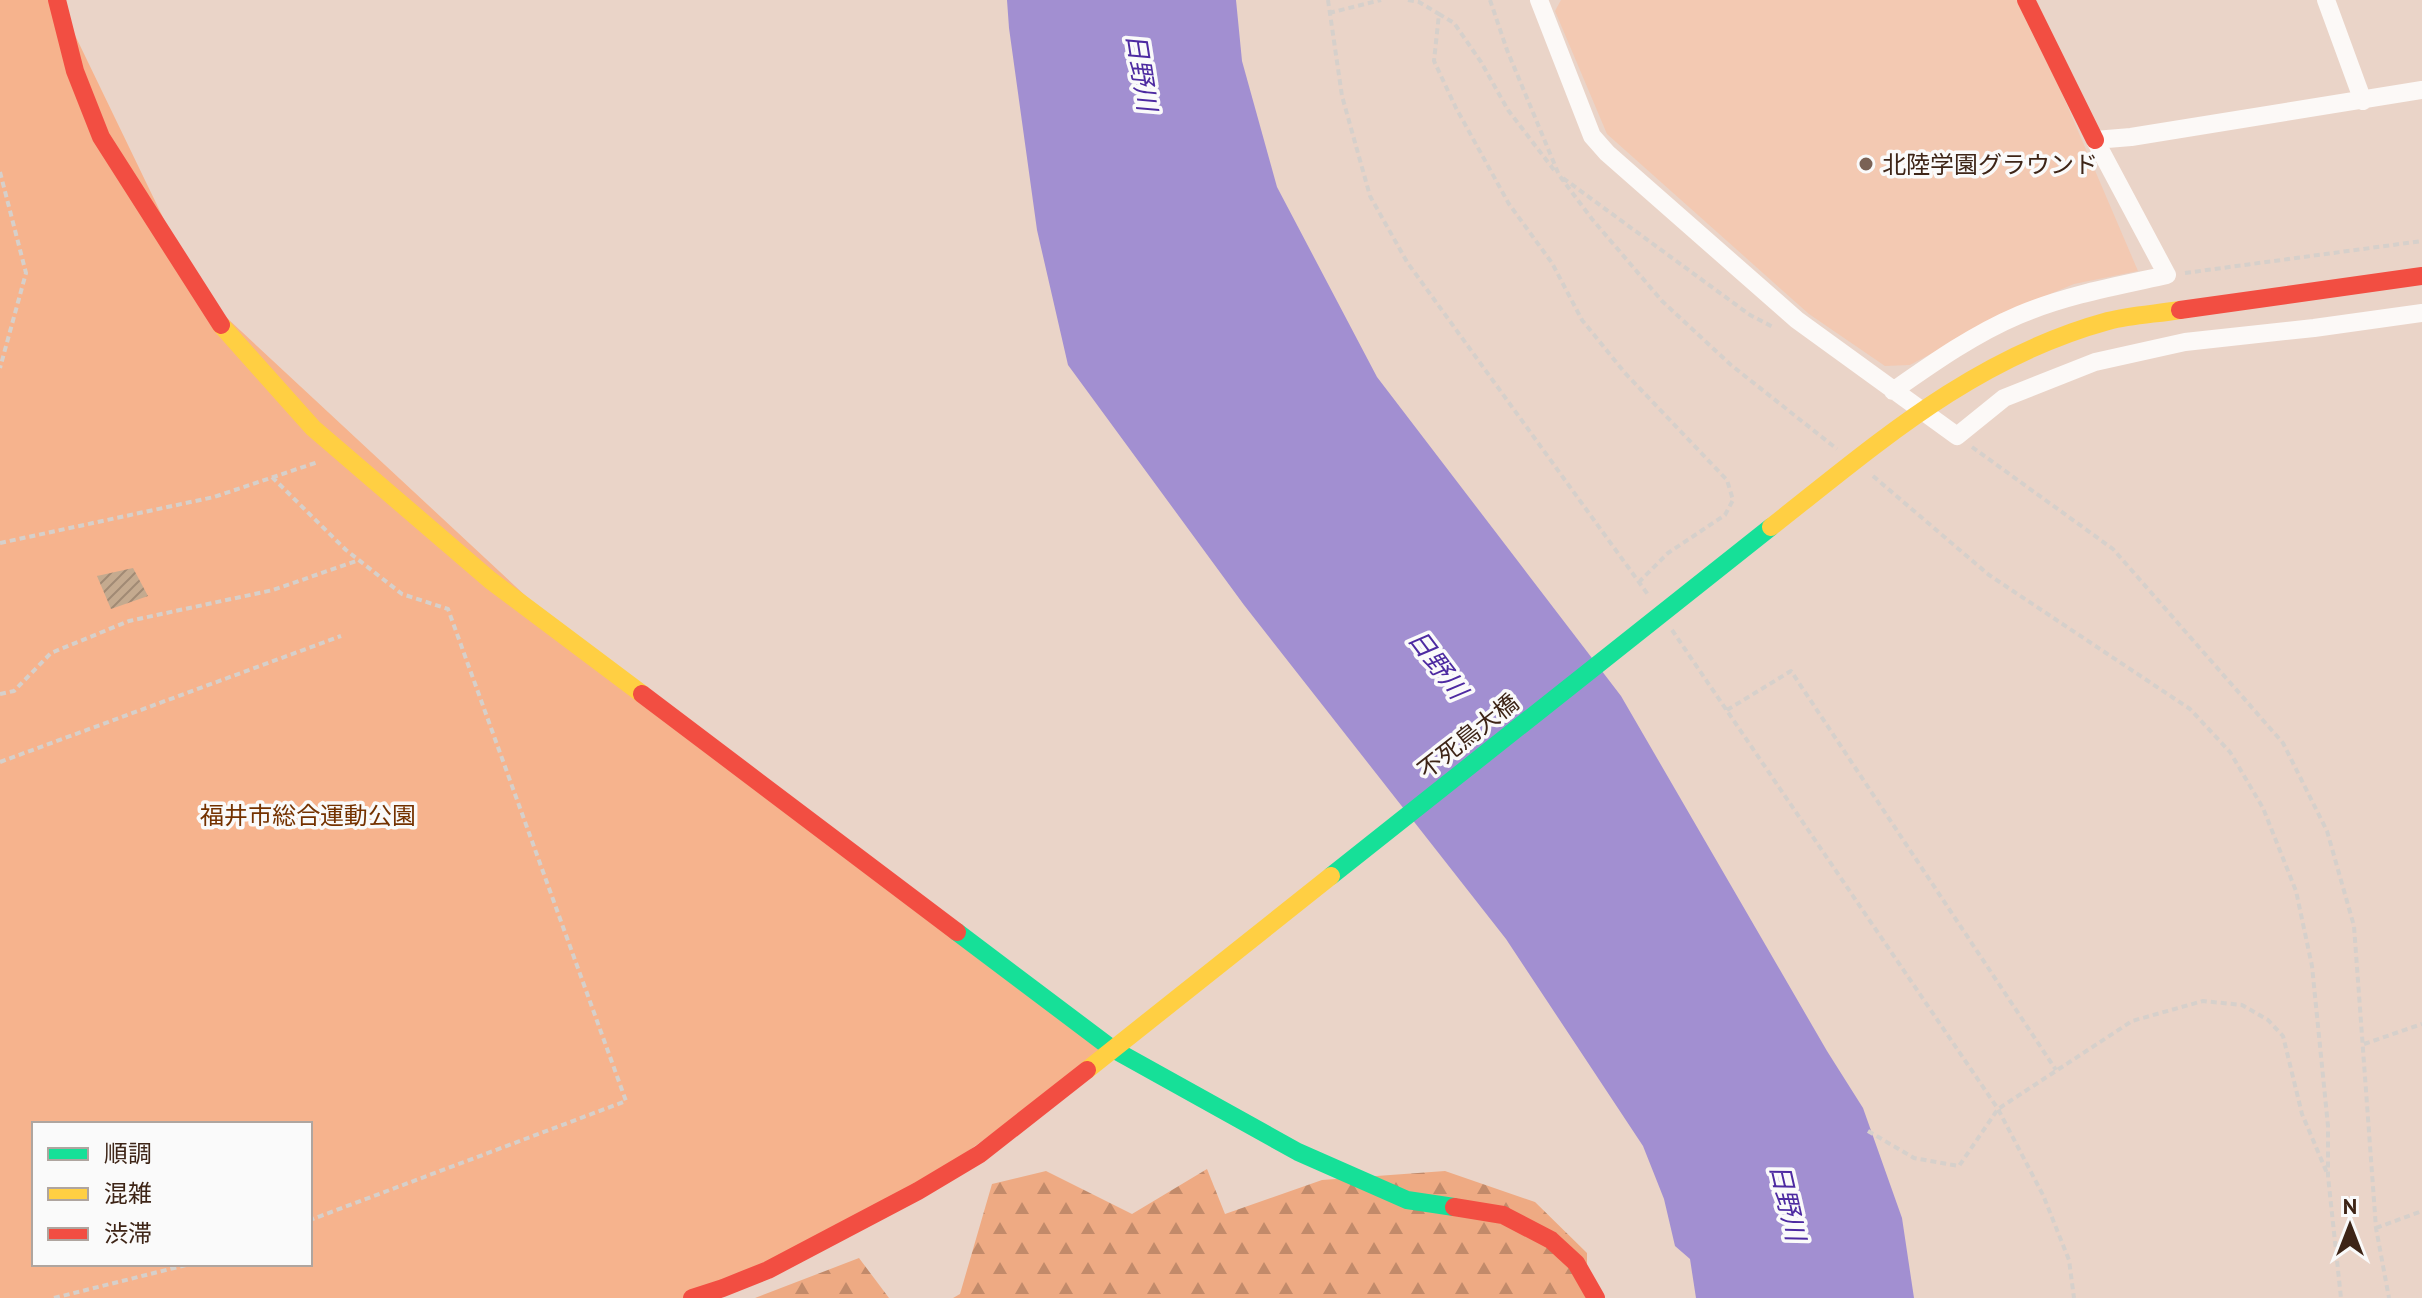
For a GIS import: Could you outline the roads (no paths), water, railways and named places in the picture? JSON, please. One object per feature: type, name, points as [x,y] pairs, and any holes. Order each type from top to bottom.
[{"type":"street","points":[[57,0],[75,71],[101,137],[217,321],[313,428],[490,580],[1111,1048],[1298,1152],[1407,1200],[1503,1215],[1551,1240],[1576,1263],[1596,1298]]},
{"type":"street","points":[[1539,0],[1592,136],[1607,153],[1797,320],[1957,436],[2004,398],[2095,362],[2185,342],[2422,313]]},
{"type":"street","points":[[1893,391],[1946,354],[2018,316],[2081,293],[2167,275],[2095,140],[2026,0]]},
{"type":"street","points":[[2326,0],[2363,101]]},
{"type":"street","points":[[2095,140],[2131,137],[2422,90]]},
{"type":"street","name":"不死鳥大橋","points":[[692,1298],[764,1273],[885,1211],[980,1154],[1854,462],[1945,394],[2024,350],[2112,320],[2422,276]]},
{"type":"water","name":"日野川","points":[[1007,0],[1236,0],[1242,61],[1277,187],[1377,377],[1621,696],[1863,1108],[1902,1218],[1914,1298],[1696,1298],[1690,1259],[1675,1246],[1664,1199],[1643,1146],[1506,939],[1244,605],[1068,365],[1037,230]]},
{"type":"place","name":"北陸学園グラウンド","points":[[1866,164]]},
{"type":"park label","name":"福井市総合運動公園","points":[[308,815]]}]
